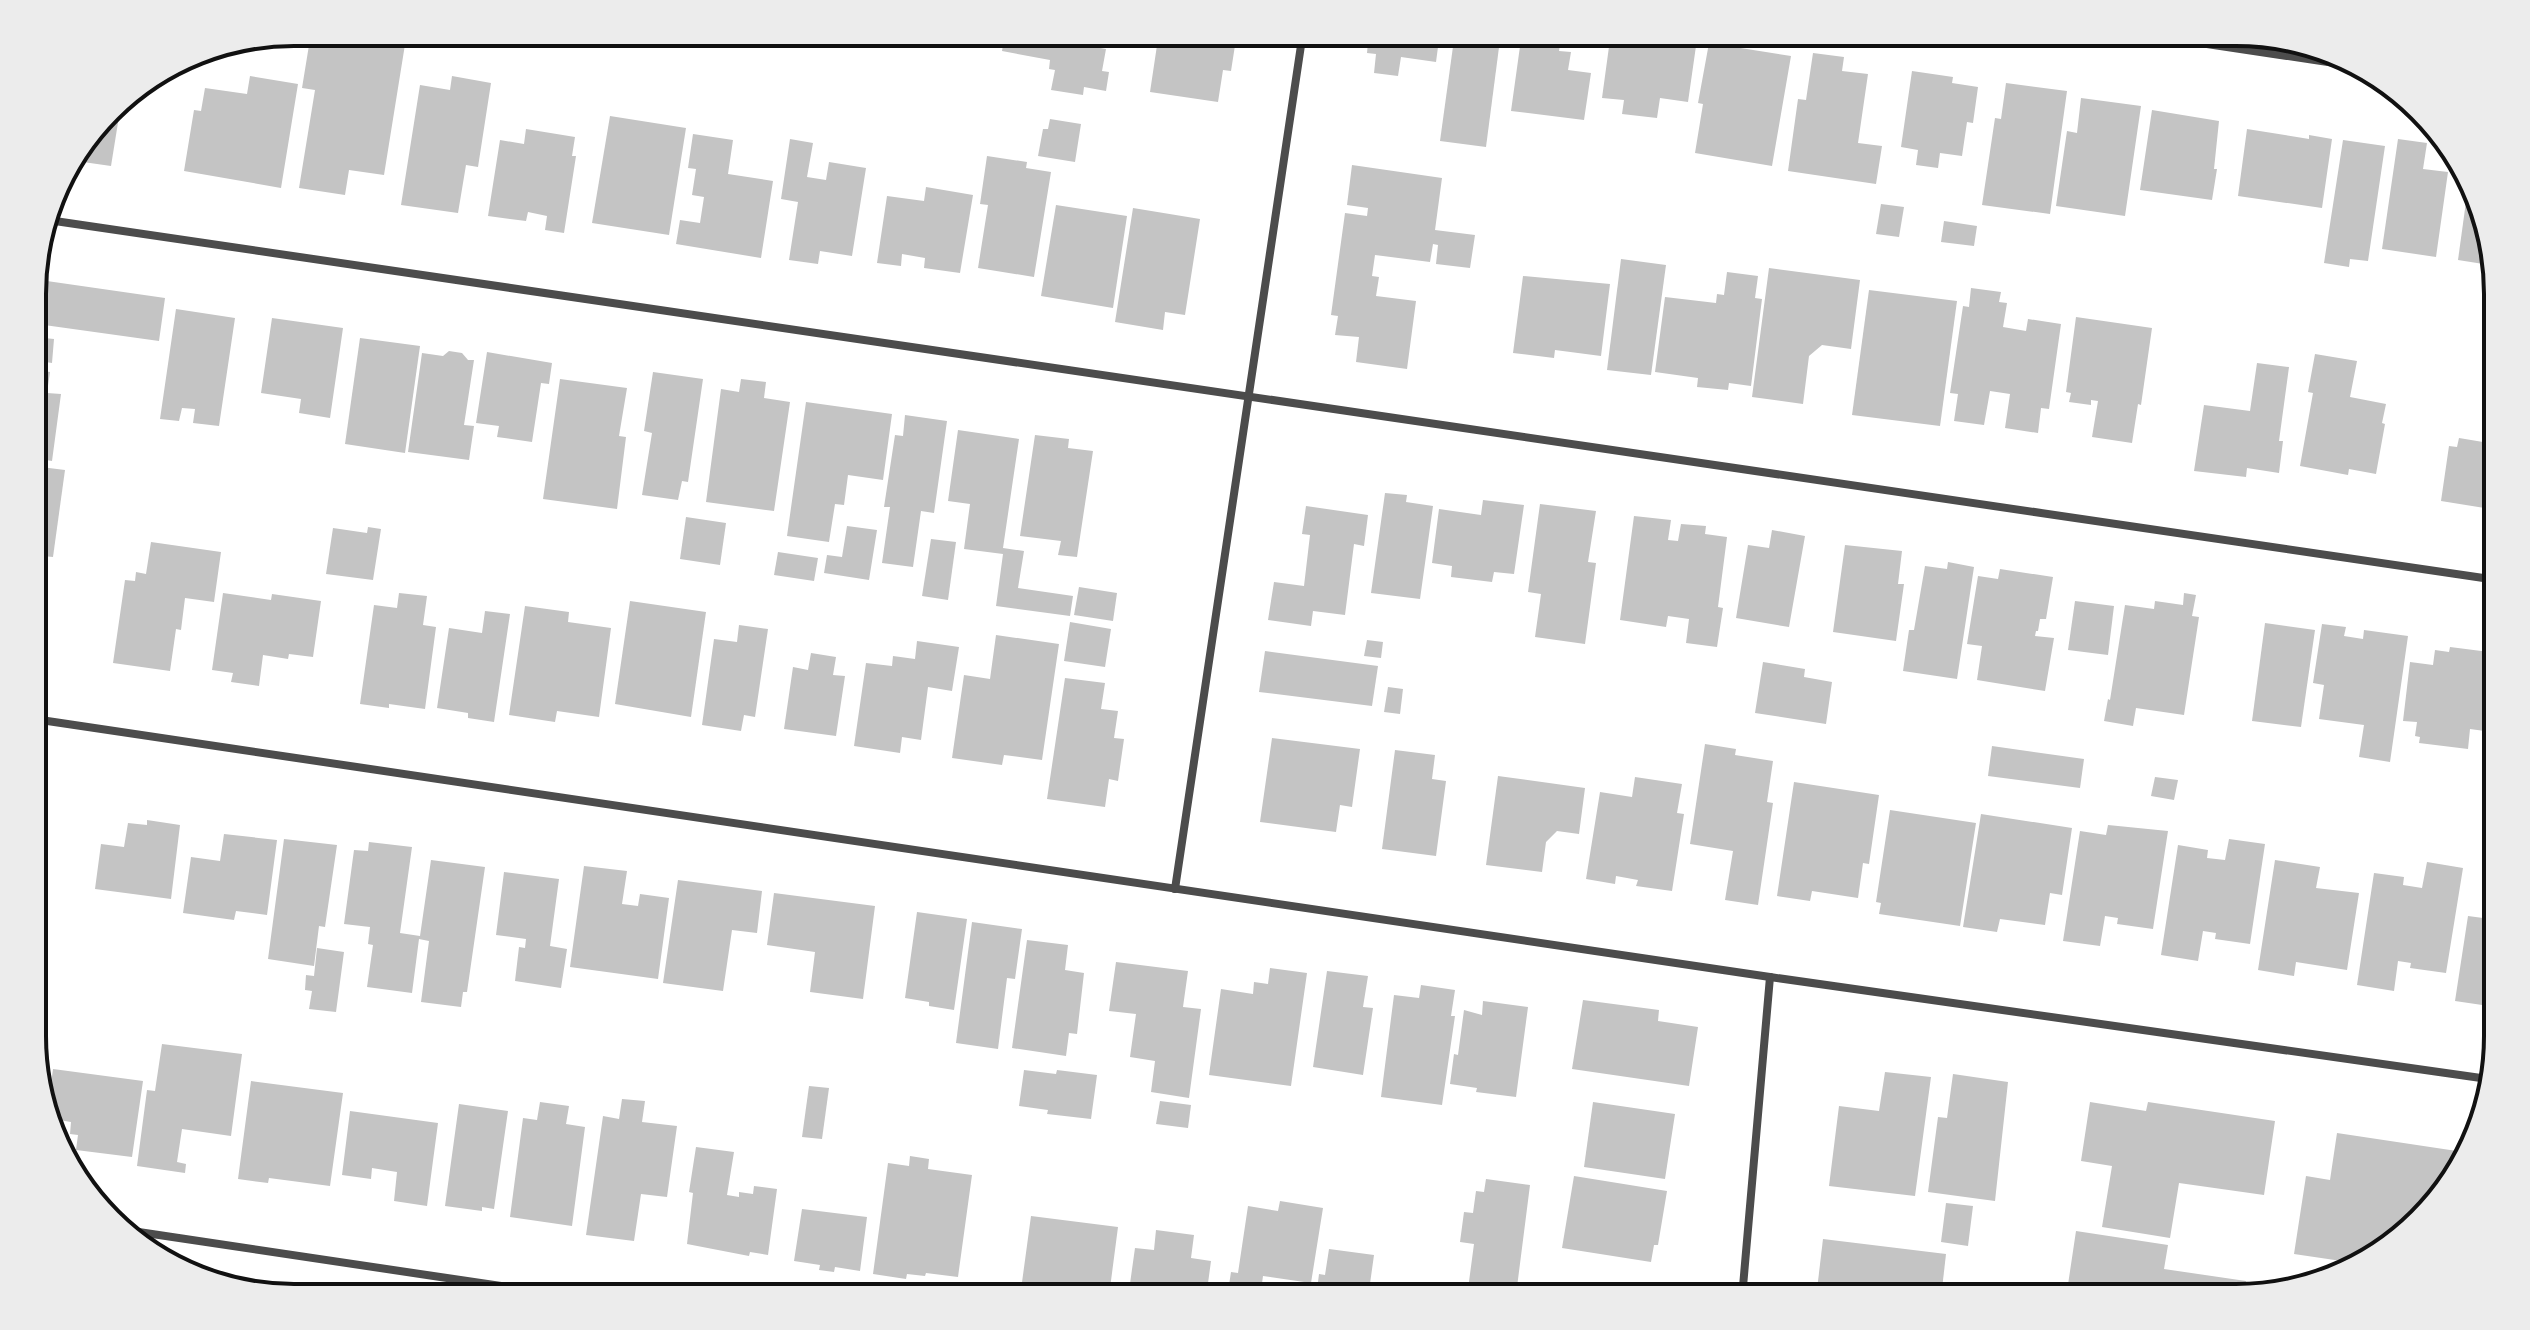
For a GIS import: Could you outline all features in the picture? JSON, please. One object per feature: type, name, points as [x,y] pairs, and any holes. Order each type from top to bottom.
[{"type":"street","points":[[1175,889],[1301,46]]},
{"type":"street","points":[[2221,46],[2320,61]]},
{"type":"street","points":[[57,221],[2484,578]]},
{"type":"street","points":[[46,721],[1770,977],[2480,1078]]},
{"type":"street","points":[[1743,1283],[1770,977]]},
{"type":"street","points":[[143,1233],[487,1284]]},
{"type":"building","points":[[1368,46],[1438,46],[1436,62],[1401,57],[1398,76],[1374,73],[1376,54],[1367,53]]},
{"type":"building","points":[[1453,46],[1499,46],[1486,147],[1440,141]]},
{"type":"building","points":[[1520,46],[1560,46],[1559,51],[1571,52],[1568,70],[1591,73],[1584,120],[1511,111]]},
{"type":"building","points":[[1609,46],[1696,46],[1688,102],[1660,98],[1657,118],[1622,114],[1624,100],[1602,98]]},
{"type":"building","points":[[1708,46],[1730,46],[1791,56],[1772,166],[1695,153],[1703,104],[1698,103]]},
{"type":"building","points":[[309,47],[405,47],[384,175],[349,170],[345,195],[299,188],[315,90],[302,88]]},
{"type":"building","points":[[1003,47],[1106,49],[1102,71],[1109,72],[1106,91],[1084,87],[1083,95],[1051,90],[1055,70],[1049,69],[1050,60],[1002,51]]},
{"type":"building","points":[[1157,47],[1235,47],[1231,71],[1223,70],[1218,102],[1150,92]]},
{"type":"building","points":[[1813,53],[1844,57],[1842,71],[1868,74],[1858,143],[1882,146],[1876,184],[1788,171],[1798,99],[1806,100]]},
{"type":"building","points":[[1912,71],[1953,77],[1952,83],[1978,87],[1973,123],[1967,122],[1962,156],[1940,153],[1938,168],[1916,165],[1918,150],[1901,147]]},
{"type":"building","points":[[250,76],[298,84],[281,188],[184,171],[194,110],[201,111],[205,88],[247,94]]},
{"type":"building","points":[[452,76],[491,83],[478,167],[466,165],[458,213],[401,205],[420,85],[450,90]]},
{"type":"building","points":[[2006,83],[2067,91],[2050,214],[1982,205],[1995,118],[2001,119]]},
{"type":"building","points":[[2081,98],[2141,106],[2125,216],[2056,206],[2067,131],[2077,133]]},
{"type":"building","points":[[2152,110],[2219,121],[2212,200],[2140,190]]},
{"type":"building","points":[[610,116],[686,128],[669,235],[592,223]]},
{"type":"building","points":[[119,119],[111,166],[84,162]]},
{"type":"building","points":[[1050,119],[1081,124],[1075,162],[1038,156],[1043,129],[1048,129]]},
{"type":"building","points":[[526,129],[575,137],[572,156],[576,156],[564,233],[545,230],[547,216],[528,212],[526,221],[488,216],[500,140],[524,144]]},
{"type":"building","points":[[2247,129],[2309,139],[2309,135],[2332,139],[2322,208],[2238,196]]},
{"type":"building","points":[[693,134],[733,140],[728,174],[773,181],[761,258],[676,244],[680,220],[700,223],[704,197],[692,195],[696,169],[688,168]]},
{"type":"building","points":[[790,139],[813,143],[807,177],[826,180],[829,162],[866,168],[852,256],[820,251],[818,264],[789,260],[798,202],[781,199]]},
{"type":"building","points":[[2398,139],[2427,143],[2423,169],[2448,172],[2436,257],[2382,249]]},
{"type":"building","points":[[2343,140],[2385,146],[2368,261],[2350,259],[2349,267],[2324,263]]},
{"type":"building","points":[[987,156],[1027,162],[1026,168],[1051,172],[1034,277],[978,268],[988,205],[980,204]]},
{"type":"building","points":[[1352,165],[1442,178],[1435,230],[1475,235],[1470,268],[1436,264],[1438,245],[1433,244],[1430,262],[1375,255],[1372,276],[1379,277],[1376,296],[1416,301],[1407,369],[1356,362],[1359,337],[1335,335],[1338,316],[1331,315],[1345,213],[1367,216],[1368,208],[1347,205]]},
{"type":"building","points":[[926,187],[973,195],[960,273],[924,268],[925,258],[902,254],[901,266],[877,263],[887,196],[924,201]]},
{"type":"building","points":[[2466,202],[2476,230],[2482,264],[2458,260]]},
{"type":"building","points":[[1881,204],[1904,207],[1899,237],[1876,234]]},
{"type":"building","points":[[1056,205],[1127,216],[1113,308],[1041,296]]},
{"type":"building","points":[[1133,208],[1200,219],[1185,315],[1165,312],[1163,330],[1115,322]]},
{"type":"building","points":[[1944,221],[1977,226],[1974,246],[1941,242]]},
{"type":"building","points":[[1621,259],[1666,265],[1651,375],[1607,370]]},
{"type":"building","points":[[1769,268],[1860,280],[1851,349],[1822,345],[1809,356],[1803,404],[1752,397]]},
{"type":"building","points":[[1727,272],[1758,276],[1755,298],[1762,299],[1751,386],[1729,383],[1728,390],[1697,387],[1698,378],[1655,372],[1665,297],[1716,303],[1717,294],[1724,295]]},
{"type":"building","points":[[1523,276],[1610,284],[1601,356],[1555,350],[1554,358],[1513,353]]},
{"type":"building","points":[[47,281],[165,298],[159,341],[47,325]]},
{"type":"building","points":[[1971,288],[2001,292],[1999,302],[2007,303],[2003,327],[2026,331],[2028,319],[2061,324],[2049,409],[2041,408],[2038,433],[2005,428],[2010,394],[1990,391],[1984,425],[1954,421],[1958,394],[1950,393],[1963,306],[1969,307]]},
{"type":"building","points":[[1869,290],[1957,301],[1940,426],[1852,415]]},
{"type":"building","points":[[176,309],[235,318],[219,426],[193,423],[195,409],[182,408],[179,421],[160,419]]},
{"type":"building","points":[[2076,317],[2152,328],[2132,443],[2092,437],[2098,401],[2091,400],[2091,405],[2069,402],[2071,393],[2066,392]]},
{"type":"building","points":[[272,318],[343,328],[330,418],[299,413],[301,399],[261,393]]},
{"type":"building","points":[[47,338],[54,339],[52,363],[47,362]]},
{"type":"building","points":[[360,338],[420,346],[405,453],[345,444]]},
{"type":"building","points":[[449,351],[462,353],[468,360],[474,360],[464,425],[474,426],[469,460],[408,452],[422,353],[443,356]]},
{"type":"building","points":[[487,352],[552,363],[549,384],[541,383],[532,442],[497,437],[499,426],[476,423]]},
{"type":"building","points":[[2315,354],[2357,361],[2350,397],[2386,404],[2376,474],[2349,469],[2348,475],[2300,466],[2313,393],[2308,392]]},
{"type":"building","points":[[2257,363],[2289,367],[2279,441],[2283,441],[2279,473],[2247,468],[2246,477],[2194,471],[2204,405],[2250,411]]},
{"type":"building","points":[[47,371],[50,372],[47,393],[61,394],[52,461],[47,460]]},
{"type":"building","points":[[653,372],[703,379],[688,482],[682,481],[678,500],[642,495],[652,433],[644,431]]},
{"type":"building","points":[[560,379],[627,388],[619,436],[626,437],[617,509],[543,499]]},
{"type":"building","points":[[741,379],[766,382],[764,398],[790,402],[774,511],[706,502],[721,389],[739,392]]},
{"type":"building","points":[[806,402],[892,414],[883,480],[848,475],[844,505],[835,504],[829,542],[787,536]]},
{"type":"building","points":[[905,415],[947,421],[934,513],[921,511],[913,567],[882,563],[890,507],[884,507],[895,435],[903,436]]},
{"type":"building","points":[[958,430],[1019,439],[1003,548],[1024,551],[1018,588],[1073,596],[1070,616],[996,606],[1003,554],[964,549],[970,504],[948,501]]},
{"type":"building","points":[[1035,435],[1069,439],[1068,448],[1093,451],[1077,557],[1058,555],[1061,541],[1020,536]]},
{"type":"building","points":[[2484,435],[2484,508],[2441,501],[2449,446],[2457,447],[2459,438],[2483,442]]},
{"type":"building","points":[[47,468],[65,470],[53,557],[47,556]]},
{"type":"building","points":[[1385,493],[1407,495],[1406,502],[1433,506],[1420,599],[1371,593]]},
{"type":"building","points":[[1483,500],[1524,505],[1514,574],[1494,572],[1492,582],[1451,577],[1452,566],[1432,563],[1439,509],[1481,515]]},
{"type":"building","points":[[1540,504],[1596,511],[1588,562],[1596,563],[1585,644],[1535,637],[1541,594],[1528,592]]},
{"type":"building","points":[[1306,506],[1368,515],[1364,546],[1354,544],[1345,615],[1313,611],[1311,626],[1268,620],[1274,582],[1304,586],[1310,535],[1302,534]]},
{"type":"building","points":[[1634,516],[1671,520],[1668,540],[1678,541],[1681,524],[1706,526],[1705,534],[1727,537],[1718,607],[1723,608],[1717,647],[1686,643],[1689,619],[1668,616],[1666,627],[1620,620]]},
{"type":"building","points":[[686,517],[726,523],[720,565],[680,559]]},
{"type":"building","points":[[847,526],[877,530],[869,580],[824,573],[827,555],[842,557]]},
{"type":"building","points":[[368,527],[381,529],[373,580],[326,574],[333,528],[367,533]]},
{"type":"building","points":[[1772,530],[1805,536],[1789,627],[1736,618],[1748,545],[1769,548]]},
{"type":"building","points":[[931,539],[956,542],[948,600],[922,596]]},
{"type":"building","points":[[151,542],[221,552],[214,602],[185,598],[181,630],[176,629],[170,671],[113,663],[125,580],[135,581],[136,572],[146,574]]},
{"type":"building","points":[[1845,545],[1902,551],[1898,584],[1904,584],[1896,641],[1833,632]]},
{"type":"building","points":[[778,552],[818,558],[814,581],[774,575]]},
{"type":"building","points":[[1948,562],[1974,567],[1957,679],[1903,671],[1909,630],[1914,630],[1925,566],[1947,569]]},
{"type":"building","points":[[2000,569],[2053,577],[2046,619],[2040,619],[2035,636],[2054,638],[2045,691],[1977,680],[1982,646],[1967,644],[1978,576],[1998,579]]},
{"type":"building","points":[[1079,587],[1117,593],[1113,621],[1074,615]]},
{"type":"building","points":[[223,593],[271,600],[272,594],[321,601],[313,657],[289,654],[288,659],[263,655],[259,686],[231,682],[233,673],[212,670]]},
{"type":"building","points":[[399,593],[427,596],[423,625],[436,627],[425,709],[360,704],[374,605],[397,608]]},
{"type":"building","points":[[2184,593],[2196,595],[2192,616],[2199,617],[2184,715],[2136,708],[2133,726],[2104,721],[2125,605],[2154,609],[2155,601],[2183,605]]},
{"type":"building","points":[[630,601],[706,612],[691,717],[615,704]]},
{"type":"building","points":[[2075,601],[2114,606],[2108,655],[2068,650]]},
{"type":"building","points":[[525,606],[569,612],[568,622],[611,628],[599,717],[557,711],[555,722],[509,715]]},
{"type":"building","points":[[485,611],[510,614],[494,722],[468,718],[468,713],[437,708],[449,628],[482,633]]},
{"type":"building","points":[[1070,622],[1111,629],[1105,667],[1064,661]]},
{"type":"building","points":[[2265,623],[2315,630],[2301,727],[2252,721]]},
{"type":"building","points":[[2322,624],[2346,627],[2344,636],[2363,639],[2364,630],[2408,636],[2390,762],[2359,757],[2364,725],[2319,719],[2324,685],[2313,683]]},
{"type":"building","points":[[739,625],[768,629],[755,717],[744,715],[741,731],[702,725],[714,639],[737,642]]},
{"type":"building","points":[[996,635],[1059,644],[1042,760],[1004,755],[1002,765],[952,758],[964,675],[990,679]]},
{"type":"building","points":[[1367,640],[1383,642],[1381,658],[1364,656]]},
{"type":"building","points":[[917,641],[959,647],[952,691],[928,687],[921,740],[902,737],[900,753],[854,746],[866,663],[892,666],[893,656],[915,659]]},
{"type":"building","points":[[2450,647],[2484,651],[2484,731],[2470,729],[2468,749],[2419,743],[2420,737],[2415,736],[2417,722],[2403,721],[2410,662],[2433,665],[2435,650],[2449,652]]},
{"type":"building","points":[[1265,651],[1378,666],[1372,706],[1259,692]]},
{"type":"building","points":[[811,653],[836,657],[833,675],[845,676],[836,736],[784,729],[793,667],[808,670]]},
{"type":"building","points":[[1763,662],[1805,669],[1804,677],[1832,682],[1826,724],[1755,713]]},
{"type":"building","points":[[1065,678],[1105,683],[1101,709],[1118,711],[1114,738],[1124,739],[1118,781],[1109,779],[1105,807],[1047,799]]},
{"type":"building","points":[[1388,687],[1403,689],[1400,714],[1384,712]]},
{"type":"building","points":[[1272,738],[1360,749],[1352,807],[1340,805],[1336,832],[1260,822]]},
{"type":"building","points":[[1705,744],[1736,749],[1735,755],[1773,761],[1767,802],[1773,803],[1758,905],[1725,900],[1733,851],[1690,844]]},
{"type":"building","points":[[1992,746],[2084,759],[2080,788],[1988,776]]},
{"type":"building","points":[[1395,750],[1435,755],[1432,779],[1446,781],[1436,856],[1382,849]]},
{"type":"building","points":[[1498,776],[1585,788],[1579,834],[1557,831],[1546,842],[1542,872],[1486,865]]},
{"type":"building","points":[[1635,777],[1682,784],[1677,813],[1684,814],[1672,891],[1636,886],[1638,880],[1616,876],[1615,884],[1586,879],[1600,792],[1632,797]]},
{"type":"building","points":[[2155,777],[2178,780],[2174,800],[2151,796]]},
{"type":"building","points":[[1794,782],[1879,795],[1869,864],[1863,863],[1858,898],[1812,891],[1810,901],[1777,896]]},
{"type":"building","points":[[1890,810],[1976,823],[1960,926],[1879,914],[1881,903],[1876,902]]},
{"type":"building","points":[[1981,814],[2072,828],[2062,895],[2050,893],[2045,925],[2000,919],[1997,932],[1963,927]]},
{"type":"building","points":[[147,820],[180,825],[171,899],[95,889],[101,844],[124,847],[128,823],[147,825]]},
{"type":"building","points":[[2108,825],[2168,831],[2153,929],[2117,924],[2118,918],[2105,916],[2100,946],[2063,941],[2080,831],[2106,835]]},
{"type":"building","points":[[224,834],[277,840],[267,915],[236,911],[234,920],[183,913],[191,857],[220,861]]},
{"type":"building","points":[[284,839],[337,845],[325,927],[319,926],[314,966],[268,959]]},
{"type":"building","points":[[2229,839],[2265,844],[2250,944],[2215,939],[2216,933],[2203,931],[2198,961],[2161,955],[2178,845],[2208,850],[2207,858],[2225,860]]},
{"type":"building","points":[[369,842],[412,847],[400,933],[420,936],[431,860],[485,867],[467,992],[463,992],[461,1007],[421,1002],[429,941],[419,939],[412,993],[367,987],[373,945],[368,944],[370,927],[344,924],[354,850],[368,851]]},
{"type":"building","points":[[2275,860],[2320,867],[2316,888],[2359,893],[2347,970],[2296,962],[2294,976],[2258,970]]},
{"type":"building","points":[[2427,862],[2463,868],[2446,973],[2410,968],[2411,963],[2398,961],[2394,991],[2357,985],[2374,873],[2404,877],[2403,885],[2422,888]]},
{"type":"building","points":[[584,866],[627,871],[622,904],[638,906],[640,894],[669,898],[658,979],[570,967]]},
{"type":"building","points":[[504,872],[559,879],[550,946],[567,949],[561,988],[515,981],[519,947],[525,948],[526,939],[496,935]]},
{"type":"building","points":[[678,880],[762,891],[757,933],[732,930],[723,991],[663,983]]},
{"type":"building","points":[[774,893],[875,906],[863,999],[810,992],[815,952],[767,945]]},
{"type":"building","points":[[917,912],[967,919],[954,1010],[905,998]]},
{"type":"building","points":[[2468,916],[2484,918],[2484,1005],[2455,1001]]},
{"type":"building","points":[[972,922],[1022,929],[1015,979],[1007,978],[998,1049],[956,1043]]},
{"type":"building","points":[[1027,940],[1068,945],[1065,970],[1084,973],[1077,1034],[1069,1033],[1066,1056],[1012,1048]]},
{"type":"building","points":[[317,948],[344,952],[336,1012],[309,1009],[312,991],[305,990],[306,975],[314,976]]},
{"type":"building","points":[[1116,962],[1188,971],[1183,1007],[1201,1009],[1189,1098],[1151,1092],[1155,1061],[1130,1057],[1136,1014],[1109,1011]]},
{"type":"building","points":[[1270,968],[1307,973],[1291,1086],[1209,1075],[1221,989],[1253,994],[1254,982],[1268,984]]},
{"type":"building","points":[[1327,971],[1368,976],[1363,1007],[1373,1008],[1363,1075],[1313,1067]]},
{"type":"building","points":[[1421,985],[1455,990],[1451,1016],[1455,1016],[1442,1105],[1381,1097],[1394,995],[1419,998]]},
{"type":"building","points":[[1583,1000],[1659,1010],[1658,1021],[1698,1027],[1689,1086],[1572,1069]]},
{"type":"building","points":[[1483,1001],[1528,1007],[1516,1097],[1476,1092],[1477,1088],[1450,1084],[1454,1054],[1458,1055],[1464,1010],[1482,1015]]},
{"type":"building","points":[[162,1044],[242,1054],[231,1136],[182,1129],[177,1162],[186,1164],[185,1173],[137,1166],[147,1090],[155,1091]]},
{"type":"building","points":[[53,1069],[143,1081],[132,1157],[76,1150],[78,1135],[70,1134],[71,1122],[61,1120],[51,1085]]},
{"type":"building","points":[[1024,1070],[1097,1075],[1091,1119],[1047,1114],[1048,1110],[1019,1106]]},
{"type":"building","points":[[1885,1072],[1931,1077],[1915,1196],[1829,1186],[1839,1106],[1879,1111]]},
{"type":"building","points":[[1953,1074],[2008,1082],[1995,1201],[1928,1192],[1938,1117],[1947,1118]]},
{"type":"building","points":[[251,1081],[343,1093],[330,1186],[269,1178],[268,1183],[238,1179]]},
{"type":"building","points":[[809,1086],[829,1088],[822,1139],[802,1137]]},
{"type":"building","points":[[622,1099],[645,1101],[642,1122],[677,1126],[667,1197],[641,1194],[634,1241],[586,1235],[603,1116],[619,1119]]},
{"type":"building","points":[[1160,1101],[1191,1105],[1188,1128],[1156,1124]]},
{"type":"building","points":[[540,1102],[569,1106],[566,1124],[585,1127],[572,1226],[510,1217],[523,1118],[537,1120]]},
{"type":"building","points":[[1593,1102],[1675,1114],[1665,1179],[1584,1167]]},
{"type":"building","points":[[2090,1102],[2146,1111],[2148,1102],[2275,1121],[2264,1195],[2179,1183],[2170,1238],[2102,1227],[2112,1166],[2081,1161]]},
{"type":"building","points":[[459,1104],[508,1111],[494,1209],[482,1207],[482,1211],[445,1206]]},
{"type":"building","points":[[350,1111],[438,1123],[427,1206],[394,1201],[397,1172],[372,1168],[371,1179],[342,1175]]},
{"type":"building","points":[[2337,1133],[2455,1151],[2423,1200],[2400,1223],[2374,1242],[2340,1261],[2294,1254],[2306,1176],[2330,1180]]},
{"type":"building","points":[[696,1147],[734,1152],[727,1195],[739,1197],[739,1192],[753,1194],[754,1186],[777,1189],[768,1255],[750,1252],[749,1256],[687,1244],[693,1193],[689,1192]]},
{"type":"building","points":[[910,1156],[929,1159],[928,1169],[972,1175],[958,1277],[926,1273],[925,1276],[907,1274],[906,1279],[873,1274],[888,1163],[909,1166]]},
{"type":"building","points":[[1574,1176],[1667,1191],[1658,1245],[1654,1245],[1651,1262],[1562,1248]]},
{"type":"building","points":[[1486,1179],[1530,1185],[1517,1283],[1469,1283],[1474,1244],[1460,1242],[1464,1212],[1473,1213],[1476,1191],[1484,1192]]},
{"type":"building","points":[[1280,1201],[1323,1208],[1311,1283],[1263,1276],[1262,1284],[1229,1284],[1231,1272],[1238,1273],[1248,1206],[1278,1211]]},
{"type":"building","points":[[1946,1203],[1973,1206],[1968,1246],[1941,1242]]},
{"type":"building","points":[[802,1209],[867,1217],[860,1271],[835,1267],[834,1272],[819,1270],[820,1265],[794,1261]]},
{"type":"building","points":[[1031,1216],[1118,1227],[1111,1284],[1022,1284]]},
{"type":"building","points":[[1156,1230],[1194,1235],[1191,1258],[1211,1261],[1208,1284],[1130,1284],[1135,1248],[1154,1250]]},
{"type":"building","points":[[2076,1231],[2168,1245],[2164,1269],[2246,1281],[2246,1283],[2068,1283]]},
{"type":"building","points":[[1823,1239],[1946,1254],[1943,1283],[1818,1283]]},
{"type":"building","points":[[1329,1249],[1374,1255],[1370,1283],[1318,1283],[1319,1274],[1325,1275]]}]
